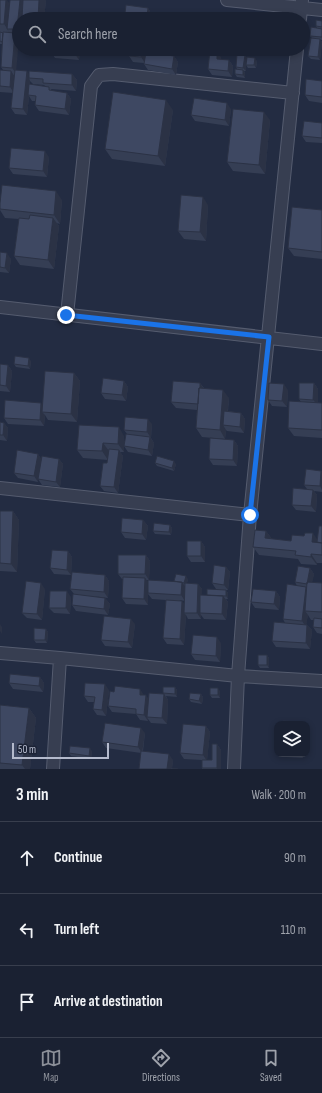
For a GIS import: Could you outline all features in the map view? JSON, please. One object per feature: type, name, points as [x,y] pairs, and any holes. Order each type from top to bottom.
[{"type":"street","points":[[227,0],[322,10]]},
{"type":"street","points":[[234,769],[238,676],[250,515],[297,56]]},
{"type":"street","points":[[66,315],[91,86],[99,75],[113,74],[293,93]]},
{"type":"street","points":[[0,307],[322,344]]},
{"type":"street","points":[[0,488],[250,515]]},
{"type":"street","points":[[0,653],[238,676],[322,680]]},
{"type":"street","points":[[53,769],[60,658]]},
{"type":"building","points":[[0,0],[6,0],[4,24],[0,24]]},
{"type":"building","points":[[10,0],[20,0],[19,12],[12,12],[12,29],[7,29]]},
{"type":"building","points":[[23,0],[39,0],[38,12],[22,12]]},
{"type":"building","points":[[126,5],[148,8],[148,12],[125,12]]},
{"type":"building","points":[[316,20],[322,21],[322,27],[316,26]]},
{"type":"building","points":[[311,27],[322,29],[322,37],[310,36]]},
{"type":"building","points":[[0,32],[3,33],[2,42],[0,41]]},
{"type":"building","points":[[3,32],[12,33],[12,68],[1,67]]},
{"type":"building","points":[[311,38],[320,39],[318,57],[308,56],[310,56]]},
{"type":"building","points":[[145,56],[174,56],[172,69],[144,64]]},
{"type":"building","points":[[209,56],[217,56],[217,59],[229,60],[228,71],[208,69]]},
{"type":"building","points":[[237,56],[245,56],[243,68],[236,67]]},
{"type":"building","points":[[247,57],[255,58],[254,65],[246,65]]},
{"type":"building","points":[[235,69],[243,70],[243,75],[235,74]]},
{"type":"building","points":[[0,70],[11,71],[10,87],[0,86]]},
{"type":"building","points":[[15,70],[27,71],[23,109],[11,108]]},
{"type":"building","points":[[29,71],[72,74],[72,85],[43,83],[43,79],[29,78]]},
{"type":"building","points":[[306,79],[322,81],[322,97],[305,95]]},
{"type":"building","points":[[29,84],[49,87],[49,90],[67,93],[65,109],[35,105],[36,96],[28,95]]},
{"type":"building","points":[[113,92],[166,100],[158,156],[105,149]]},
{"type":"building","points":[[194,98],[227,103],[225,120],[191,115]]},
{"type":"building","points":[[233,109],[264,112],[259,165],[227,162]]},
{"type":"building","points":[[304,121],[322,123],[322,138],[302,136]]},
{"type":"building","points":[[11,148],[45,151],[43,171],[9,168]]},
{"type":"building","points":[[2,185],[56,191],[54,215],[0,209]]},
{"type":"building","points":[[181,195],[203,197],[200,232],[178,231]]},
{"type":"building","points":[[292,207],[322,210],[322,252],[288,248]]},
{"type":"building","points":[[30,215],[53,218],[48,260],[14,256],[19,218],[29,219]]},
{"type":"building","points":[[0,252],[7,253],[5,268],[0,267]]},
{"type":"building","points":[[15,356],[29,358],[28,366],[14,364]]},
{"type":"building","points":[[0,364],[8,365],[6,386],[0,385]]},
{"type":"building","points":[[45,371],[74,373],[71,414],[42,412]]},
{"type":"building","points":[[103,378],[124,381],[122,395],[101,393]]},
{"type":"building","points":[[173,381],[200,383],[198,404],[171,402]]},
{"type":"building","points":[[269,383],[284,384],[282,401],[268,400]]},
{"type":"building","points":[[299,383],[314,383],[313,400],[299,399]]},
{"type":"building","points":[[199,388],[223,390],[220,430],[196,428]]},
{"type":"building","points":[[5,400],[41,403],[40,420],[4,418]]},
{"type":"building","points":[[289,401],[322,403],[322,430],[288,428]]},
{"type":"building","points":[[224,411],[241,413],[240,427],[223,425]]},
{"type":"building","points":[[125,417],[148,419],[147,432],[124,430]]},
{"type":"building","points":[[0,422],[4,423],[3,435],[0,435]]},
{"type":"building","points":[[79,425],[119,427],[118,444],[103,443],[102,451],[77,450]]},
{"type":"building","points":[[126,434],[150,437],[148,450],[124,446]]},
{"type":"building","points":[[210,438],[234,440],[233,460],[209,459]]},
{"type":"building","points":[[109,449],[119,450],[114,487],[100,486],[103,463],[107,463]]},
{"type":"building","points":[[17,450],[38,454],[34,476],[14,473]]},
{"type":"building","points":[[42,456],[59,459],[56,482],[38,479]]},
{"type":"building","points":[[157,456],[174,461],[172,468],[155,463]]},
{"type":"building","points":[[306,469],[321,471],[320,486],[304,485]]},
{"type":"building","points":[[293,488],[313,490],[311,506],[292,505]]},
{"type":"building","points":[[0,511],[13,511],[11,564],[0,563]]},
{"type":"building","points":[[122,518],[143,520],[142,534],[121,532]]},
{"type":"building","points":[[154,523],[170,525],[169,532],[153,531]]},
{"type":"building","points":[[319,526],[322,526],[322,543],[317,542]]},
{"type":"building","points":[[255,530],[266,531],[265,538],[291,541],[292,535],[304,536],[305,533],[313,533],[312,542],[322,543],[322,555],[311,554],[311,557],[295,555],[296,551],[253,547]]},
{"type":"building","points":[[187,541],[201,541],[201,556],[187,556]]},
{"type":"building","points":[[52,550],[68,551],[67,570],[50,568]]},
{"type":"building","points":[[118,555],[146,555],[145,574],[118,574]]},
{"type":"building","points":[[214,565],[226,567],[224,585],[212,583]]},
{"type":"building","points":[[298,566],[310,568],[307,584],[295,582]]},
{"type":"building","points":[[72,572],[105,575],[104,592],[70,589]]},
{"type":"building","points":[[176,574],[186,576],[184,583],[174,581]]},
{"type":"building","points":[[123,577],[145,578],[144,599],[122,598]]},
{"type":"building","points":[[148,580],[182,582],[181,595],[148,593]]},
{"type":"building","points":[[26,581],[41,583],[37,614],[22,613]]},
{"type":"building","points":[[307,582],[322,583],[322,612],[305,611]]},
{"type":"building","points":[[185,583],[198,584],[197,613],[184,613]]},
{"type":"building","points":[[287,584],[306,587],[302,621],[283,619]]},
{"type":"building","points":[[207,589],[226,590],[226,596],[207,595]]},
{"type":"building","points":[[253,589],[276,591],[274,604],[251,602]]},
{"type":"building","points":[[50,591],[67,591],[66,608],[49,608]]},
{"type":"building","points":[[73,594],[105,598],[104,609],[72,605]]},
{"type":"building","points":[[200,595],[223,596],[222,614],[200,613]]},
{"type":"building","points":[[166,600],[182,601],[180,639],[163,638]]},
{"type":"building","points":[[104,616],[131,619],[128,642],[101,640]]},
{"type":"building","points":[[314,618],[322,619],[322,628],[313,627]]},
{"type":"building","points":[[274,622],[307,625],[306,643],[272,641]]},
{"type":"building","points":[[34,628],[46,629],[45,640],[34,640]]},
{"type":"building","points":[[193,635],[217,637],[216,656],[191,654]]},
{"type":"building","points":[[258,655],[267,655],[267,665],[258,665]]},
{"type":"building","points":[[10,674],[40,677],[39,686],[9,683]]},
{"type":"building","points":[[85,683],[105,684],[102,710],[93,709],[95,697],[84,696]]},
{"type":"building","points":[[115,686],[140,689],[140,695],[146,695],[144,715],[136,714],[136,709],[108,706],[110,691],[114,692]]},
{"type":"building","points":[[163,687],[175,687],[175,694],[163,693]]},
{"type":"building","points":[[210,688],[218,688],[218,695],[210,695]]},
{"type":"building","points":[[149,693],[164,694],[162,718],[147,717]]},
{"type":"building","points":[[190,693],[201,694],[199,701],[189,699]]},
{"type":"building","points":[[0,705],[29,708],[22,765],[0,763]]},
{"type":"building","points":[[105,723],[141,728],[138,747],[102,742]]},
{"type":"building","points":[[183,724],[206,726],[203,755],[180,753]]},
{"type":"building","points":[[212,744],[217,744],[217,768],[202,768],[202,760],[212,760]]},
{"type":"building","points":[[70,746],[90,748],[89,756],[69,753]]},
{"type":"building","points":[[141,751],[169,754],[167,769],[139,769]]},
{"type":"route","points":[[66,315],[269,337],[250,515]]}]
